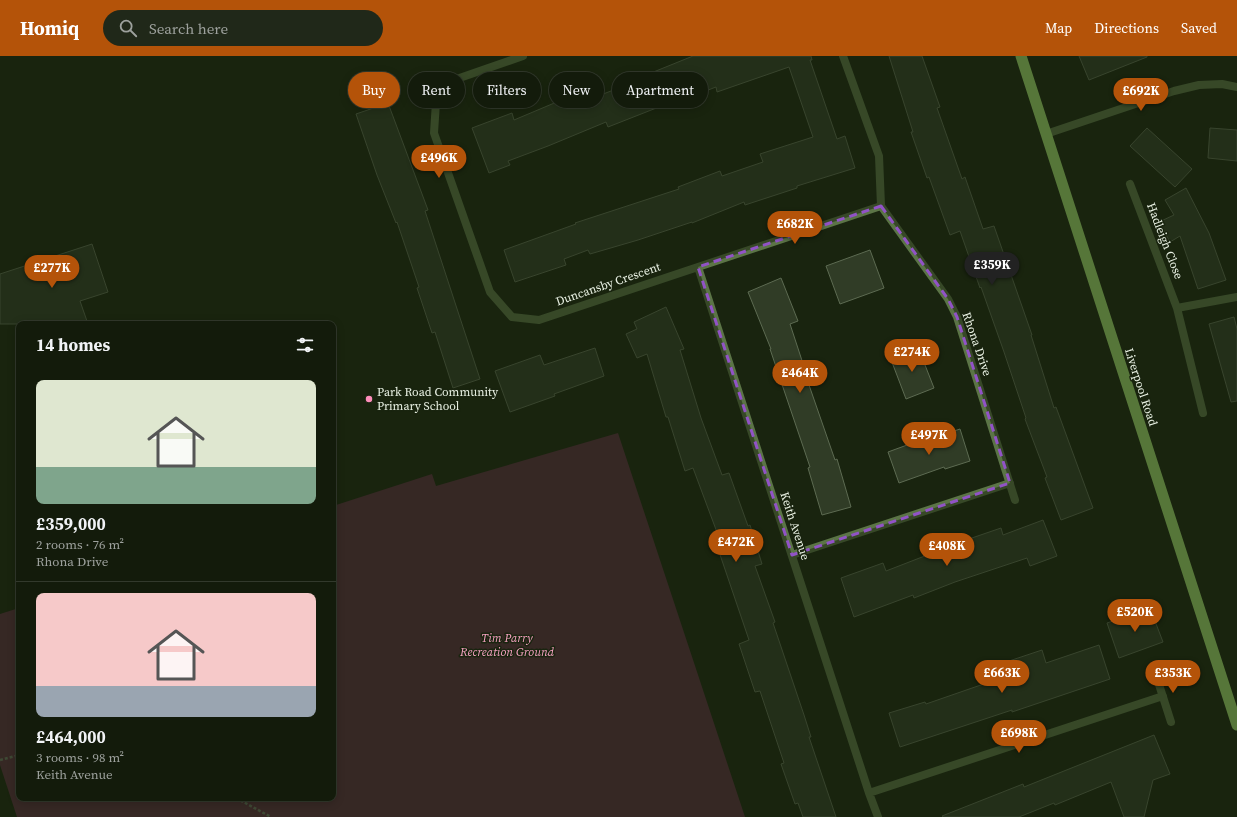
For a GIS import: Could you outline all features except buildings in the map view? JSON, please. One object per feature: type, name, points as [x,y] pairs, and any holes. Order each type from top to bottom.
[{"type":"highway","name":"Liverpool Road","points":[[1021,56],[1237,725]]},
{"type":"street","name":"Duncansby Crescent","points":[[523,56],[448,82],[436,102],[434,133],[490,292],[512,317],[539,320],[881,206]]},
{"type":"street","points":[[843,56],[879,156],[881,206]]},
{"type":"street","points":[[1046,134],[1174,91],[1199,85],[1222,84],[1237,87]]},
{"type":"street","name":"Hadleigh Close","points":[[1130,184],[1177,308],[1203,413]]},
{"type":"street","name":"Rhona Drive","points":[[881,206],[948,299],[957,317],[1015,500]]},
{"type":"street","name":"Keith Avenue","points":[[698,267],[878,817]]},
{"type":"street","points":[[1177,308],[1237,297]]},
{"type":"street","points":[[792,555],[1010,483]]},
{"type":"street","points":[[1155,672],[1171,722]]},
{"type":"street","points":[[869,793],[1163,696]]},
{"type":"path","points":[[0,760],[16,756]]},
{"type":"path","points":[[242,801],[271,817]]},
{"type":"highlighted area","points":[[881,206],[948,299],[957,317],[1010,483],[792,555],[698,267]]},
{"type":"green space","name":"Tim Parry Recreation Ground","points":[[618,433],[745,817],[17,817],[0,765],[0,614],[16,609],[16,801],[336,801],[336,505],[432,474],[436,486]]},
{"type":"place","name":"Park Road Community Primary School","points":[[369,399]]}]
